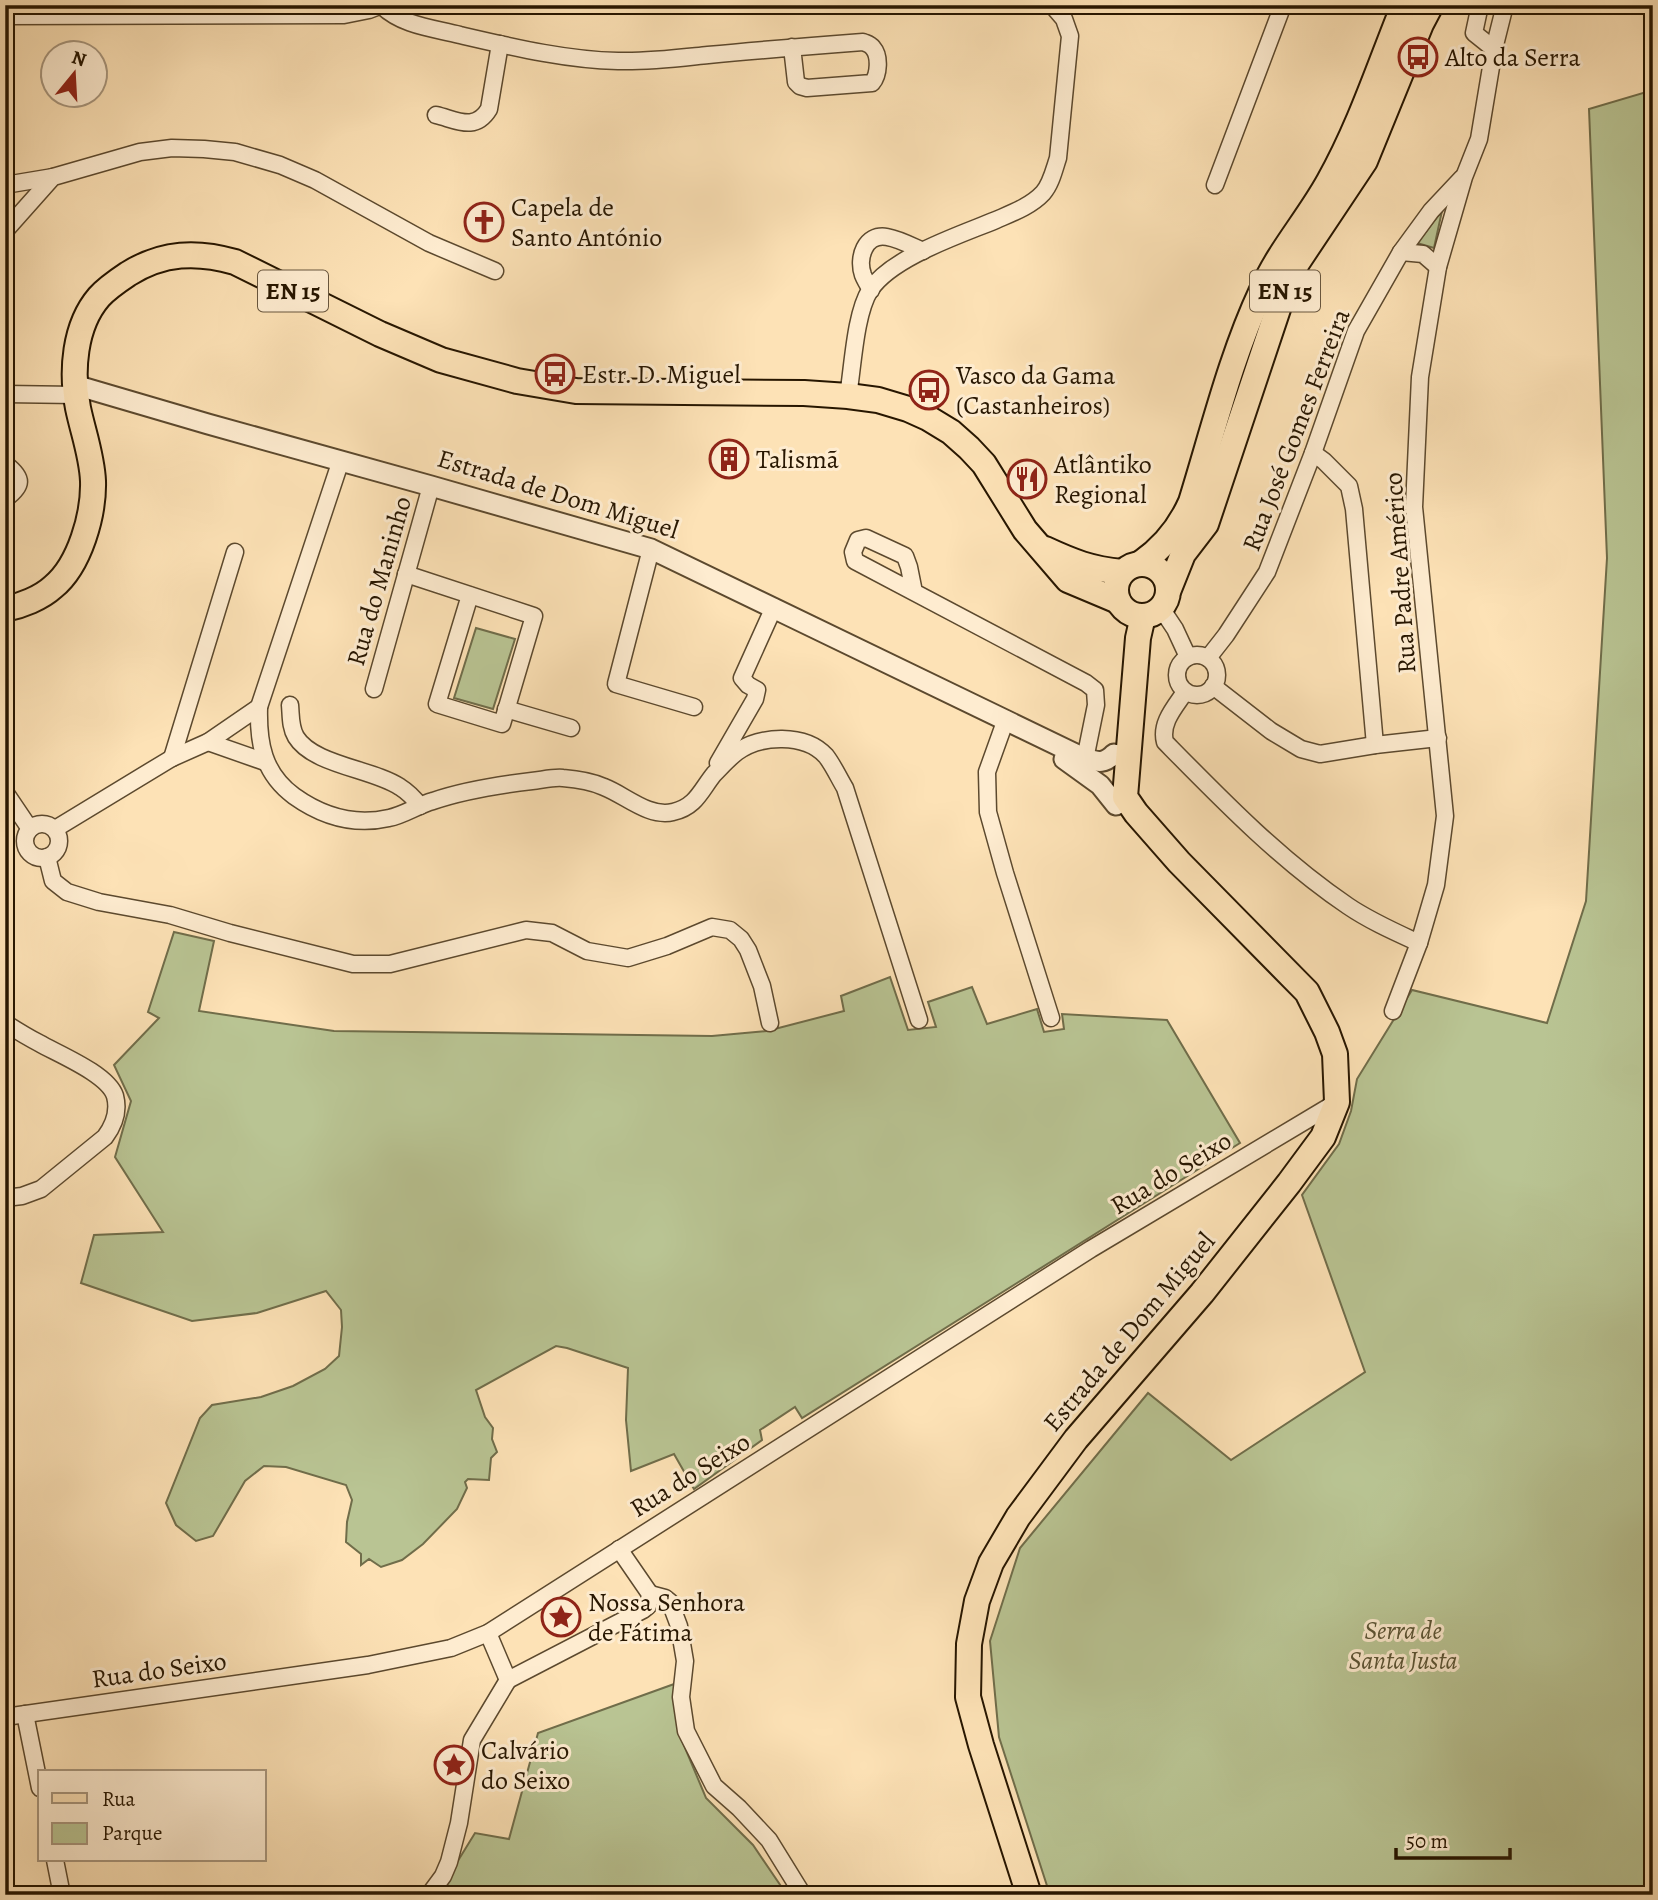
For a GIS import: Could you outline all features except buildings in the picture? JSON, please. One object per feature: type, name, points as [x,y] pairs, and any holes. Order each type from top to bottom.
[{"type":"main road","name":"EN 15","points":[[1038,545],[1097,570],[1132,568],[1154,554],[1183,519],[1191,502],[1246,327],[1262,288],[1279,256],[1328,183],[1345,150],[1404,5]]},
{"type":"main road","name":"EN 15","points":[[5,609],[26,603],[54,587],[71,564],[89,522],[93,480],[88,444],[75,390],[76,349],[82,326],[99,298],[134,270],[161,258],[189,255],[218,257],[235,262],[441,360],[517,381],[576,391],[804,393],[848,396],[878,400],[908,409],[951,432],[969,447],[984,464],[1025,530],[1068,580],[1143,605],[1206,524],[1279,306],[1297,263],[1365,161],[1430,6]]},
{"type":"main road","points":[[1116,805],[1112,788],[1125,638],[1143,605],[1167,581],[1163,573],[1149,564],[1132,568],[1116,586],[1143,605]]},
{"type":"main road","name":"Estrada de Dom Miguel","points":[[1029,1895],[968,1697],[969,1644],[977,1601],[986,1576],[1018,1517],[1076,1439],[1202,1293],[1289,1183],[1323,1137],[1337,1102],[1335,1054],[1307,992],[1179,862],[1125,797],[1143,605]]},
{"type":"main road","name":"Estrada de Dom Miguel","points":[[1116,805],[1135,828],[1179,862]]},
{"type":"street","points":[[5,16],[344,15],[382,5],[390,14],[401,20],[500,44],[555,55],[620,62],[792,47],[863,42],[870,44],[875,50],[876,79],[872,83],[807,88],[800,86],[796,82],[792,47]]},
{"type":"street","points":[[848,396],[861,314],[879,279],[923,251],[1018,211],[1044,192],[1052,177],[1058,158],[1070,36],[1064,19],[1052,5]]},
{"type":"street","points":[[1215,185],[1283,5]]},
{"type":"street","points":[[1480,5],[1474,33],[1494,49]]},
{"type":"street","name":"Rua Padre Américo","points":[[1393,1011],[1419,943],[1436,886],[1446,816],[1414,507],[1420,377],[1438,267],[1464,177],[1479,139],[1494,49],[1505,5]]},
{"type":"street","points":[[436,115],[471,124],[484,118],[489,109],[500,44]]},
{"type":"street","points":[[5,185],[53,177],[140,152],[172,148],[235,152],[280,165],[315,180],[429,243],[495,271]]},
{"type":"street","points":[[5,231],[53,177]]},
{"type":"street","name":"Rua José Gomes Ferreira","points":[[1208,658],[1267,572],[1356,331],[1401,252],[1431,211],[1464,177]]},
{"type":"street","points":[[871,290],[861,263],[862,252],[871,240],[879,236],[886,237],[923,251]]},
{"type":"street","points":[[1401,252],[1423,254],[1438,267]]},
{"type":"street","points":[[5,394],[75,390]]},
{"type":"street","name":"Estrada de Dom Miguel","points":[[75,390],[341,460],[651,549],[1040,737],[1055,753],[1084,765],[1116,805]]},
{"type":"street","points":[[1313,453],[1349,486],[1354,509],[1375,745]]},
{"type":"street","points":[[341,460],[259,707],[258,731],[265,762],[283,788],[313,809],[350,821],[388,818],[433,801],[492,786],[562,777],[604,787],[659,812],[673,812],[695,802],[714,775],[738,751],[753,743],[786,739],[801,741],[815,747],[825,756],[845,788],[919,1020]]},
{"type":"street","points":[[5,464],[16,472],[20,482],[17,490],[5,499]]},
{"type":"street","name":"Rua do Maninho","points":[[374,690],[431,486]]},
{"type":"street","points":[[651,549],[616,684],[694,707]]},
{"type":"street","points":[[172,758],[235,552]]},
{"type":"street","points":[[406,574],[470,595],[534,616],[502,724],[437,704],[470,595]]},
{"type":"street","points":[[914,592],[1095,690],[1097,705],[1084,765],[1101,763],[1114,754]]},
{"type":"street","points":[[1143,605],[1175,629],[1188,657]]},
{"type":"street","points":[[714,775],[720,758],[755,699],[757,690],[743,678],[774,607]]},
{"type":"street","points":[[1202,655],[1208,658],[1217,674],[1213,686],[1204,694],[1185,692],[1176,676],[1179,665],[1188,657],[1202,655]]},
{"type":"street","points":[[1213,686],[1271,731],[1301,749],[1320,754],[1438,738]]},
{"type":"street","points":[[1185,692],[1166,721],[1163,732],[1165,742],[1246,823],[1307,876],[1350,908],[1419,943]]},
{"type":"street","points":[[290,705],[291,724],[297,738],[309,750],[327,760],[398,785],[411,794],[420,806]]},
{"type":"street","points":[[55,829],[172,758],[208,742],[259,707]]},
{"type":"street","points":[[506,709],[571,729]]},
{"type":"street","points":[[1006,719],[986,772],[988,812],[1051,1018]]},
{"type":"street","points":[[208,742],[265,762]]},
{"type":"street","points":[[5,792],[30,829]]},
{"type":"street","points":[[45,824],[55,829],[59,845],[47,857],[36,856],[28,849],[25,839],[34,826],[45,824]]},
{"type":"street","points":[[47,857],[53,881],[67,892],[99,902],[170,915],[353,964],[390,964],[526,930],[552,933],[587,951],[628,958],[667,946],[712,927],[730,930],[741,939],[748,950],[762,986],[770,1023]]},
{"type":"street","points":[[5,1023],[39,1044],[70,1058],[104,1081],[114,1094],[117,1110],[113,1126],[105,1138],[41,1189],[22,1196],[5,1198]]},
{"type":"street","name":"Rua do Seixo","points":[[5,1717],[368,1665],[451,1648],[488,1633],[1091,1249],[1337,1102]]},
{"type":"street","points":[[619,1549],[650,1594],[670,1602],[679,1626],[685,1661],[681,1697],[686,1731],[714,1786],[739,1808],[768,1840],[803,1895]]},
{"type":"street","points":[[429,1895],[443,1876],[449,1862],[459,1823],[472,1740],[508,1680],[643,1610],[648,1606],[650,1594]]},
{"type":"street","points":[[488,1633],[508,1680]]},
{"type":"street","points":[[25,1714],[38,1778]]},
{"type":"street","points":[[55,1862],[62,1895]]},
{"type":"green space","name":"Serra de Santa Justa","points":[[1653,90],[1653,1895],[1050,1895],[999,1737],[990,1641],[1020,1548],[1148,1393],[1231,1460],[1365,1372],[1302,1195],[1339,1144],[1351,1111],[1357,1079],[1412,990],[1547,1023],[1586,901],[1607,558],[1589,109]]},
{"type":"green space","points":[[1442,211],[1434,248],[1417,243]]},
{"type":"green space","points":[[476,628],[515,639],[493,709],[454,698]]},
{"type":"green space","points":[[174,932],[214,941],[199,1011],[334,1031],[712,1036],[767,1031],[844,1011],[841,996],[890,977],[908,1030],[936,1027],[928,1002],[972,987],[987,1024],[1037,1009],[1044,1032],[1064,1029],[1062,1014],[1167,1020],[1240,1143],[802,1418],[795,1407],[760,1430],[762,1440],[694,1489],[674,1454],[631,1471],[626,1420],[628,1368],[556,1346],[476,1390],[485,1417],[493,1428],[492,1439],[497,1452],[491,1458],[489,1480],[468,1479],[465,1482],[467,1488],[457,1509],[423,1544],[402,1560],[381,1567],[369,1559],[361,1565],[361,1554],[346,1542],[352,1500],[346,1485],[286,1467],[264,1466],[245,1481],[213,1536],[196,1541],[176,1525],[166,1503],[200,1418],[212,1405],[261,1397],[293,1386],[325,1369],[339,1356],[342,1327],[341,1310],[326,1291],[257,1313],[192,1321],[81,1283],[94,1235],[163,1232],[115,1157],[131,1101],[114,1065],[159,1018],[148,1012]]},
{"type":"green space","points":[[677,1683],[678,1731],[706,1798],[753,1845],[787,1895],[456,1895],[440,1890],[475,1833],[509,1839],[538,1733]]},
{"type":"place","name":"Alto da Serra","points":[[1418,57]]},
{"type":"place","name":"Capela de Santo António","points":[[484,222]]},
{"type":"place","name":"Estr. D. Miguel","points":[[555,374]]},
{"type":"place","name":"Vasco da Gama (Castanheiros)","points":[[929,390]]},
{"type":"place","name":"Talismã","points":[[729,459]]},
{"type":"place","name":"Atlântiko Regional","points":[[1027,479]]},
{"type":"place","name":"Nossa Senhora de Fátima","points":[[561,1617]]},
{"type":"place","name":"Calvário do Seixo","points":[[454,1765]]}]
